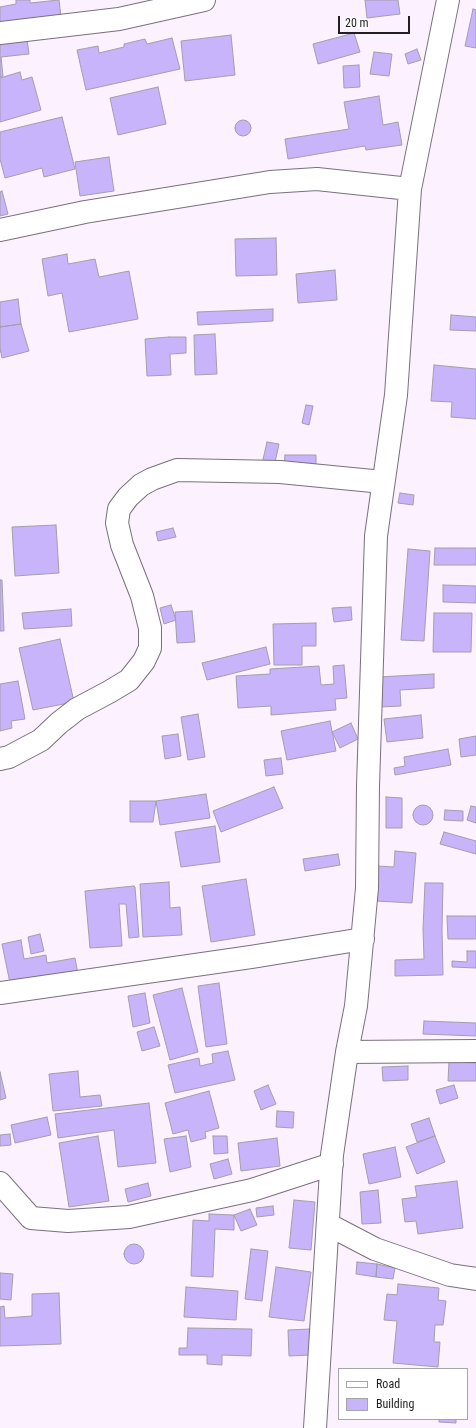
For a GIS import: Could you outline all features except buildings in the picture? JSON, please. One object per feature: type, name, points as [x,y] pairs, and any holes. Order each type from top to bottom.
[{"type":"street","points":[[0,33],[119,19],[204,0]]},
{"type":"street","points":[[315,1428],[332,1164],[347,1052],[356,1006],[367,888],[368,770],[376,536],[396,395],[410,189],[448,0]]},
{"type":"street","points":[[0,230],[85,212],[270,182],[317,179],[410,189]]},
{"type":"street","points":[[0,759],[9,757],[41,740],[77,709],[129,680],[144,661],[150,648],[150,628],[142,596],[122,545],[117,524],[119,509],[128,497],[141,485],[152,479],[177,470],[280,472],[383,482]]},
{"type":"street","points":[[0,993],[251,957],[363,939]]},
{"type":"street","points":[[347,1052],[476,1051]]},
{"type":"street","points":[[0,1183],[31,1218],[68,1221],[129,1217],[245,1192],[332,1164]]},
{"type":"street","points":[[329,1225],[375,1249],[450,1275],[476,1279]]}]
